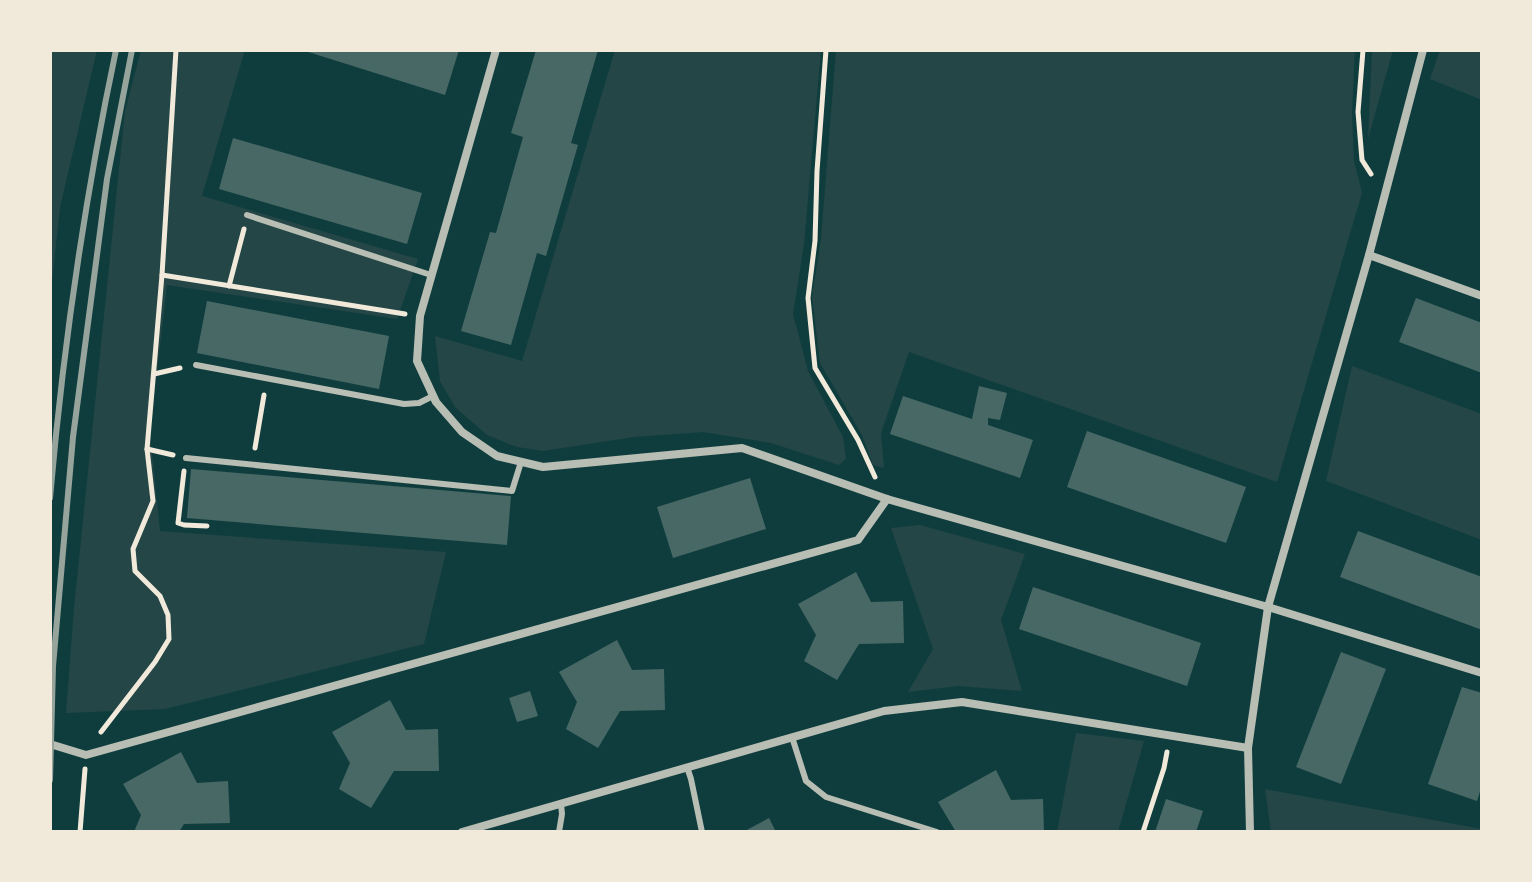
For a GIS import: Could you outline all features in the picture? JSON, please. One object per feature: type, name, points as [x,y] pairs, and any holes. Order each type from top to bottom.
[{"type":"street","points":[[496,50],[420,316],[417,361],[433,396],[462,432],[497,456],[543,467],[742,448],[887,499],[1268,607],[1482,673]]},
{"type":"street","points":[[1250,832],[1248,748],[1268,607],[1369,255],[1423,50]]},
{"type":"street","points":[[1369,255],[1482,296]]},
{"type":"street","points":[[50,744],[86,755],[858,540],[887,499]]},
{"type":"street","points":[[462,832],[884,711],[962,702],[1248,748]]},
{"type":"lane","points":[[247,215],[431,275]]},
{"type":"lane","points":[[196,365],[404,404],[419,403],[433,396]]},
{"type":"lane","points":[[186,458],[512,491],[521,462]]},
{"type":"lane","points":[[792,737],[806,781],[826,797],[937,832]]},
{"type":"lane","points":[[687,767],[702,832]]},
{"type":"lane","points":[[559,832],[561,804]]},
{"type":"path","points":[[113,715],[169,639],[168,615],[160,596],[135,571],[133,549],[153,501],[147,449],[176,50]]},
{"type":"path","points":[[826,50],[815,241],[808,298],[815,368],[858,440],[887,499]]},
{"type":"path","points":[[1363,50],[1358,112],[1362,160],[1385,195]]},
{"type":"path","points":[[229,286],[247,215]]},
{"type":"path","points":[[162,275],[420,316]]},
{"type":"path","points":[[154,374],[196,365]]},
{"type":"path","points":[[255,450],[267,379]]},
{"type":"path","points":[[147,449],[186,458],[178,523],[207,526]]},
{"type":"path","points":[[80,832],[86,755]]},
{"type":"path","points":[[1143,832],[1164,768]]},
{"type":"shaded area","points":[[50,50],[97,50],[60,207],[50,301]]},
{"type":"shaded area","points":[[141,50],[245,50],[202,196],[418,259],[397,319],[167,285],[150,434],[160,531],[446,552],[424,644],[165,709],[66,713],[125,111]]},
{"type":"shaded area","points":[[615,50],[821,50],[804,244],[793,314],[808,371],[843,437],[846,459],[839,465],[771,443],[703,432],[634,437],[543,451],[517,447],[487,435],[455,407],[440,381],[435,336],[522,361]]},
{"type":"shaded area","points":[[836,50],[1355,50],[1352,113],[1354,161],[1362,193],[1277,482],[909,352],[881,433],[884,468],[873,465],[862,435],[820,363],[812,296],[821,239]]},
{"type":"shaded area","points":[[1372,50],[1393,50],[1368,139]]},
{"type":"shaded area","points":[[1440,50],[1482,50],[1482,100],[1430,79]]},
{"type":"shaded area","points":[[1352,366],[1482,414],[1482,540],[1326,481]]},
{"type":"shaded area","points":[[920,525],[1025,554],[1001,620],[1022,691],[958,686],[908,692],[933,649],[891,528]]},
{"type":"shaded area","points":[[1076,733],[1144,741],[1118,832],[1057,832]]},
{"type":"shaded area","points":[[1265,789],[1482,829],[1482,832],[1271,832]]},
{"type":"building","points":[[302,50],[459,50],[445,95]]},
{"type":"building","points":[[536,50],[598,50],[571,143],[578,145],[546,256],[537,253],[511,345],[461,331],[490,232],[496,233],[523,137],[511,133]]},
{"type":"building","points":[[233,138],[422,193],[407,244],[219,189]]},
{"type":"building","points":[[1416,298],[1482,323],[1482,373],[1399,342]]},
{"type":"building","points":[[207,301],[389,336],[379,389],[197,353]]},
{"type":"building","points":[[979,386],[1007,393],[1000,420],[988,418],[988,425],[1033,440],[1020,478],[890,434],[903,396],[972,419]]},
{"type":"building","points":[[1087,431],[1246,487],[1226,543],[1067,487]]},
{"type":"building","points":[[191,469],[511,496],[507,545],[187,518]]},
{"type":"building","points":[[750,478],[766,529],[673,558],[657,507]]},
{"type":"building","points":[[1358,531],[1482,577],[1482,630],[1340,577]]},
{"type":"building","points":[[856,572],[871,602],[903,601],[904,643],[859,644],[837,680],[804,661],[816,635],[798,604]]},
{"type":"building","points":[[1033,587],[1201,643],[1187,686],[1019,629]]},
{"type":"building","points":[[617,640],[632,670],[664,669],[665,710],[620,711],[598,748],[566,729],[577,702],[559,672]]},
{"type":"building","points":[[1341,652],[1386,669],[1341,784],[1296,767]]},
{"type":"building","points":[[1462,687],[1482,693],[1482,785],[1477,801],[1428,784]]},
{"type":"building","points":[[530,691],[538,716],[517,722],[509,698]]},
{"type":"building","points":[[390,700],[406,730],[438,729],[439,771],[394,771],[371,808],[339,789],[350,763],[332,732]]},
{"type":"building","points":[[181,752],[197,783],[228,781],[230,823],[184,824],[179,832],[134,832],[141,815],[123,784]]},
{"type":"building","points":[[996,770],[1011,800],[1043,799],[1044,832],[956,832],[938,802]]},
{"type":"building","points":[[1166,799],[1203,811],[1196,832],[1155,832]]},
{"type":"building","points":[[769,818],[776,832],[743,832]]},
{"type":"railway","points":[[50,498],[76,273],[116,50]]},
{"type":"railway","points":[[50,780],[53,666],[73,437],[107,179],[132,50]]}]
